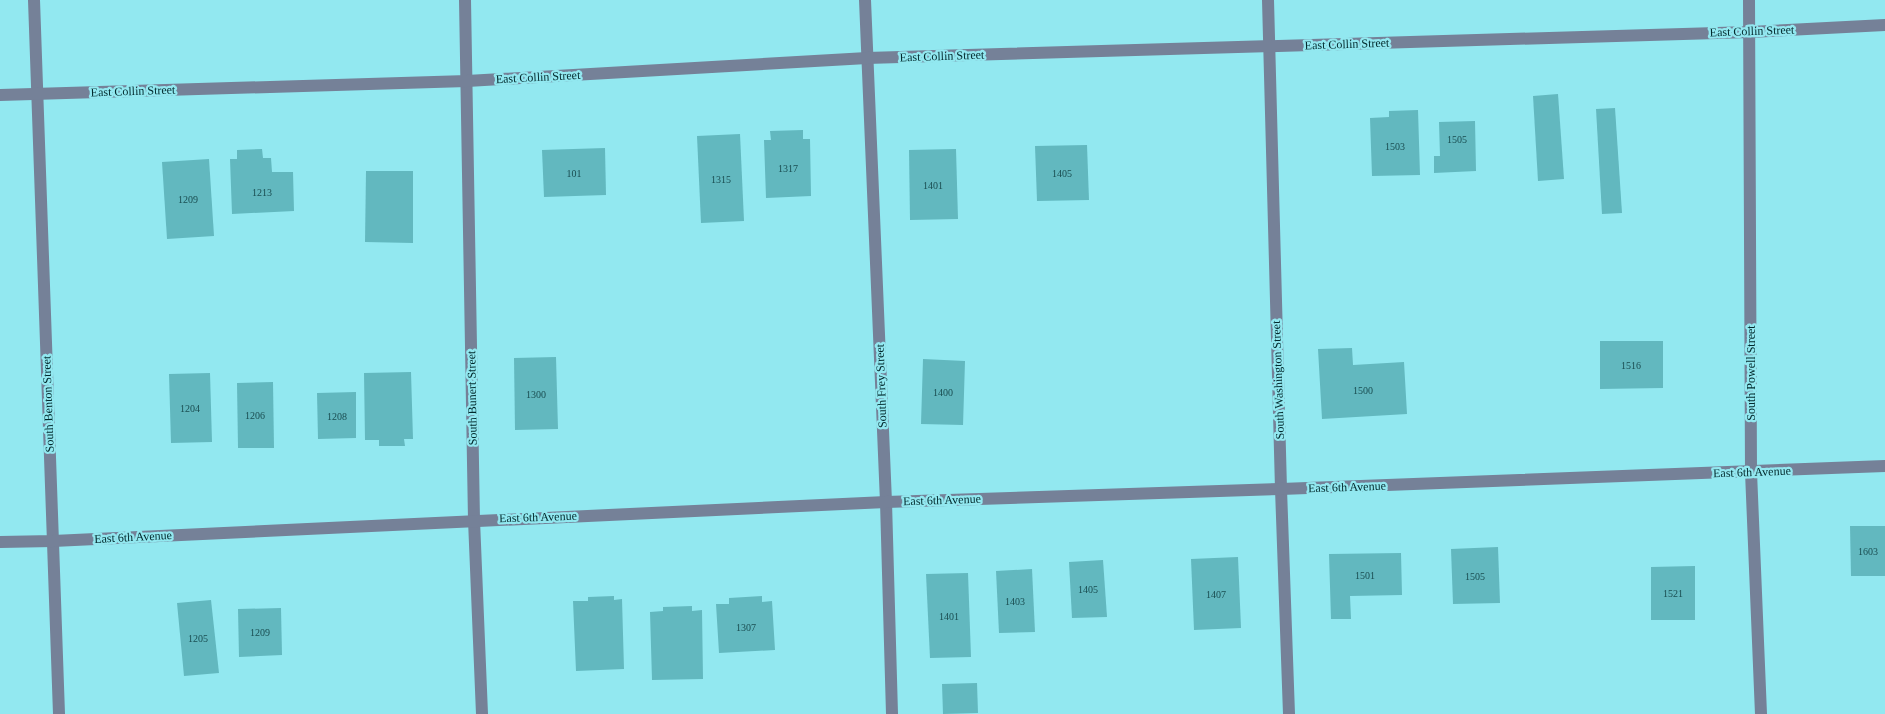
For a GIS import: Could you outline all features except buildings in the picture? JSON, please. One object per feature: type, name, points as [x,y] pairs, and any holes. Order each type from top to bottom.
[{"type":"street","name":"South Benton Street","points":[[34,0],[59,714]]},
{"type":"street","name":"South Bunert Street","points":[[465,0],[474,520],[482,714]]},
{"type":"street","name":"South Frey Street","points":[[865,0],[886,502],[892,714]]},
{"type":"street","name":"South Washington Street","points":[[1268,0],[1289,714]]},
{"type":"street","name":"South Powell Street","points":[[1748,0],[1750,32],[1751,472],[1761,714]]},
{"type":"street","name":"East Collin Street","points":[[0,95],[467,81],[867,58],[1750,32],[1885,25]]},
{"type":"street","name":"East 6th Avenue","points":[[0,542],[886,502],[1885,466]]}]
